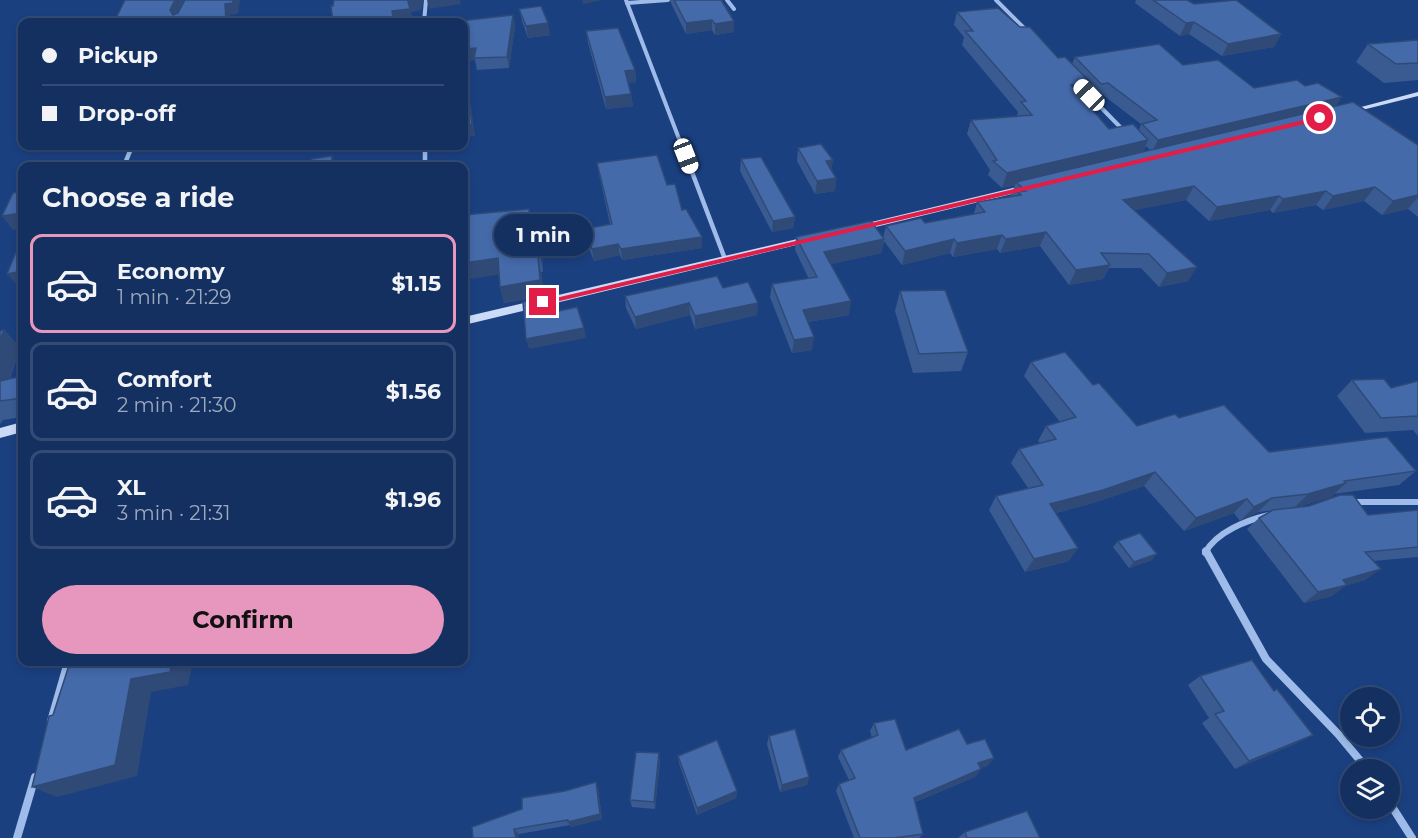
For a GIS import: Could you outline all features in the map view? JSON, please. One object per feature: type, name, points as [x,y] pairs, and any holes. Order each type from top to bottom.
[{"type":"main road","points":[[1337,114],[1418,94]]},
{"type":"main road","points":[[852,229],[1036,186]]},
{"type":"main road","points":[[468,320],[817,237]]},
{"type":"main road","points":[[0,433],[18,428]]},
{"type":"street","points":[[424,18],[426,0]]},
{"type":"street","points":[[668,0],[627,2],[725,259]]},
{"type":"street","points":[[727,0],[734,9]]},
{"type":"street","points":[[996,0],[1029,33]]},
{"type":"street","points":[[1078,83],[1126,133]]},
{"type":"street","points":[[1358,109],[1366,116]]},
{"type":"street","points":[[1349,502],[1418,502]]},
{"type":"street","points":[[1277,515],[1259,517],[1209,543],[1205,552],[1245,621],[1248,632],[1268,660],[1341,736],[1359,759]]},
{"type":"street","points":[[49,728],[67,666]]},
{"type":"street","points":[[17,838],[36,772]]},
{"type":"street","points":[[1400,819],[1412,838]]},
{"type":"building","points":[[125,0],[175,0],[170,10],[173,15],[178,13],[185,0],[233,0],[233,3],[225,4],[226,18],[116,18]]},
{"type":"building","points":[[334,0],[412,0],[408,1],[410,9],[392,11],[393,18],[332,18],[331,6]]},
{"type":"building","points":[[674,0],[721,0],[734,21],[715,24],[712,20],[686,23]]},
{"type":"building","points":[[1153,0],[1187,0],[1194,4],[1236,0],[1281,34],[1228,44],[1194,22],[1186,23]]},
{"type":"building","points":[[541,6],[548,23],[526,26],[519,9]]},
{"type":"building","points":[[998,8],[1020,27],[1030,27],[1058,58],[1065,57],[1091,83],[1071,85],[1109,129],[1133,124],[1148,140],[1007,173],[993,161],[997,160],[971,120],[1032,115],[1021,102],[1026,101],[965,31],[973,31],[957,12]]},
{"type":"building","points":[[513,15],[507,57],[474,58],[476,48],[468,49],[468,20]]},
{"type":"building","points":[[618,28],[635,70],[625,71],[631,94],[605,97],[586,31]]},
{"type":"building","points":[[1418,40],[1418,63],[1396,64],[1368,44]]},
{"type":"building","points":[[1159,44],[1183,65],[1218,60],[1254,88],[1297,80],[1305,86],[1318,83],[1342,97],[1158,140],[1142,124],[1157,120],[1108,83],[1101,84],[1075,57]]},
{"type":"building","points":[[468,94],[472,124],[468,124]]},
{"type":"building","points":[[1353,102],[1418,145],[1418,195],[1393,201],[1375,187],[1333,196],[1326,191],[1283,199],[1279,196],[1217,207],[1194,186],[1123,200],[1197,267],[1167,273],[1149,254],[1101,253],[1110,265],[1076,270],[1046,232],[1006,239],[1002,235],[957,243],[954,239],[905,251],[886,226],[921,218],[925,223],[985,212],[977,202],[1021,195],[1018,192],[1026,191],[1016,182]]},
{"type":"building","points":[[821,144],[833,160],[826,161],[836,178],[817,181],[798,148]]},
{"type":"building","points":[[657,155],[667,185],[675,184],[682,210],[686,209],[702,237],[621,249],[618,244],[592,249],[584,229],[612,224],[597,163]]},
{"type":"building","points":[[332,156],[331,162],[312,162],[312,159]]},
{"type":"building","points":[[761,157],[795,217],[773,221],[741,159]]},
{"type":"building","points":[[18,192],[18,214],[2,216],[13,193]]},
{"type":"building","points":[[529,209],[531,240],[539,239],[540,280],[500,287],[498,258],[468,262],[468,215]]},
{"type":"building","points":[[871,221],[884,239],[824,252],[851,301],[803,310],[814,337],[794,340],[772,284],[817,277],[796,237]]},
{"type":"building","points":[[18,252],[18,272],[7,274]]},
{"type":"building","points":[[717,276],[723,288],[748,282],[758,303],[695,316],[689,303],[635,317],[625,296]]},
{"type":"building","points":[[945,290],[968,352],[919,354],[900,291]]},
{"type":"building","points":[[543,297],[545,314],[577,307],[584,328],[526,339],[523,302]]},
{"type":"building","points":[[1065,352],[1093,385],[1099,383],[1137,426],[1175,414],[1179,418],[1224,405],[1269,452],[1387,437],[1416,471],[1344,481],[1346,483],[1308,494],[1272,498],[1254,507],[1247,499],[1196,518],[1155,472],[1103,490],[1050,504],[1078,548],[1034,559],[996,496],[1043,485],[1019,449],[1056,439],[1046,426],[1076,417],[1031,362]]},
{"type":"building","points":[[18,377],[18,399],[0,401],[0,381]]},
{"type":"building","points":[[1384,379],[1391,388],[1418,381],[1418,416],[1381,418],[1352,380]]},
{"type":"building","points":[[1340,495],[1353,495],[1368,515],[1418,510],[1418,547],[1365,552],[1381,569],[1343,580],[1347,585],[1318,592],[1259,518],[1273,510],[1309,506]]},
{"type":"building","points":[[1140,533],[1157,554],[1134,562],[1118,541]]},
{"type":"building","points":[[1252,660],[1274,691],[1277,689],[1313,735],[1249,761],[1215,714],[1224,711],[1200,676]]},
{"type":"building","points":[[69,666],[171,666],[170,672],[131,679],[115,765],[32,787],[49,716],[53,715]]},
{"type":"building","points":[[895,719],[906,750],[959,729],[967,744],[985,739],[994,758],[978,763],[981,769],[914,798],[923,834],[894,838],[860,838],[839,784],[855,778],[841,750],[878,735],[874,723]]},
{"type":"building","points":[[795,729],[809,777],[782,785],[769,736]]},
{"type":"building","points":[[717,740],[737,791],[697,808],[678,756]]},
{"type":"building","points":[[636,752],[659,753],[654,802],[630,800]]},
{"type":"building","points":[[596,782],[600,814],[568,822],[568,820],[514,829],[516,838],[473,838],[472,827],[522,809],[522,798],[565,791]]},
{"type":"building","points":[[1027,811],[1040,838],[967,838],[965,832]]},
{"type":"route","points":[[543,302],[1320,118]]}]
